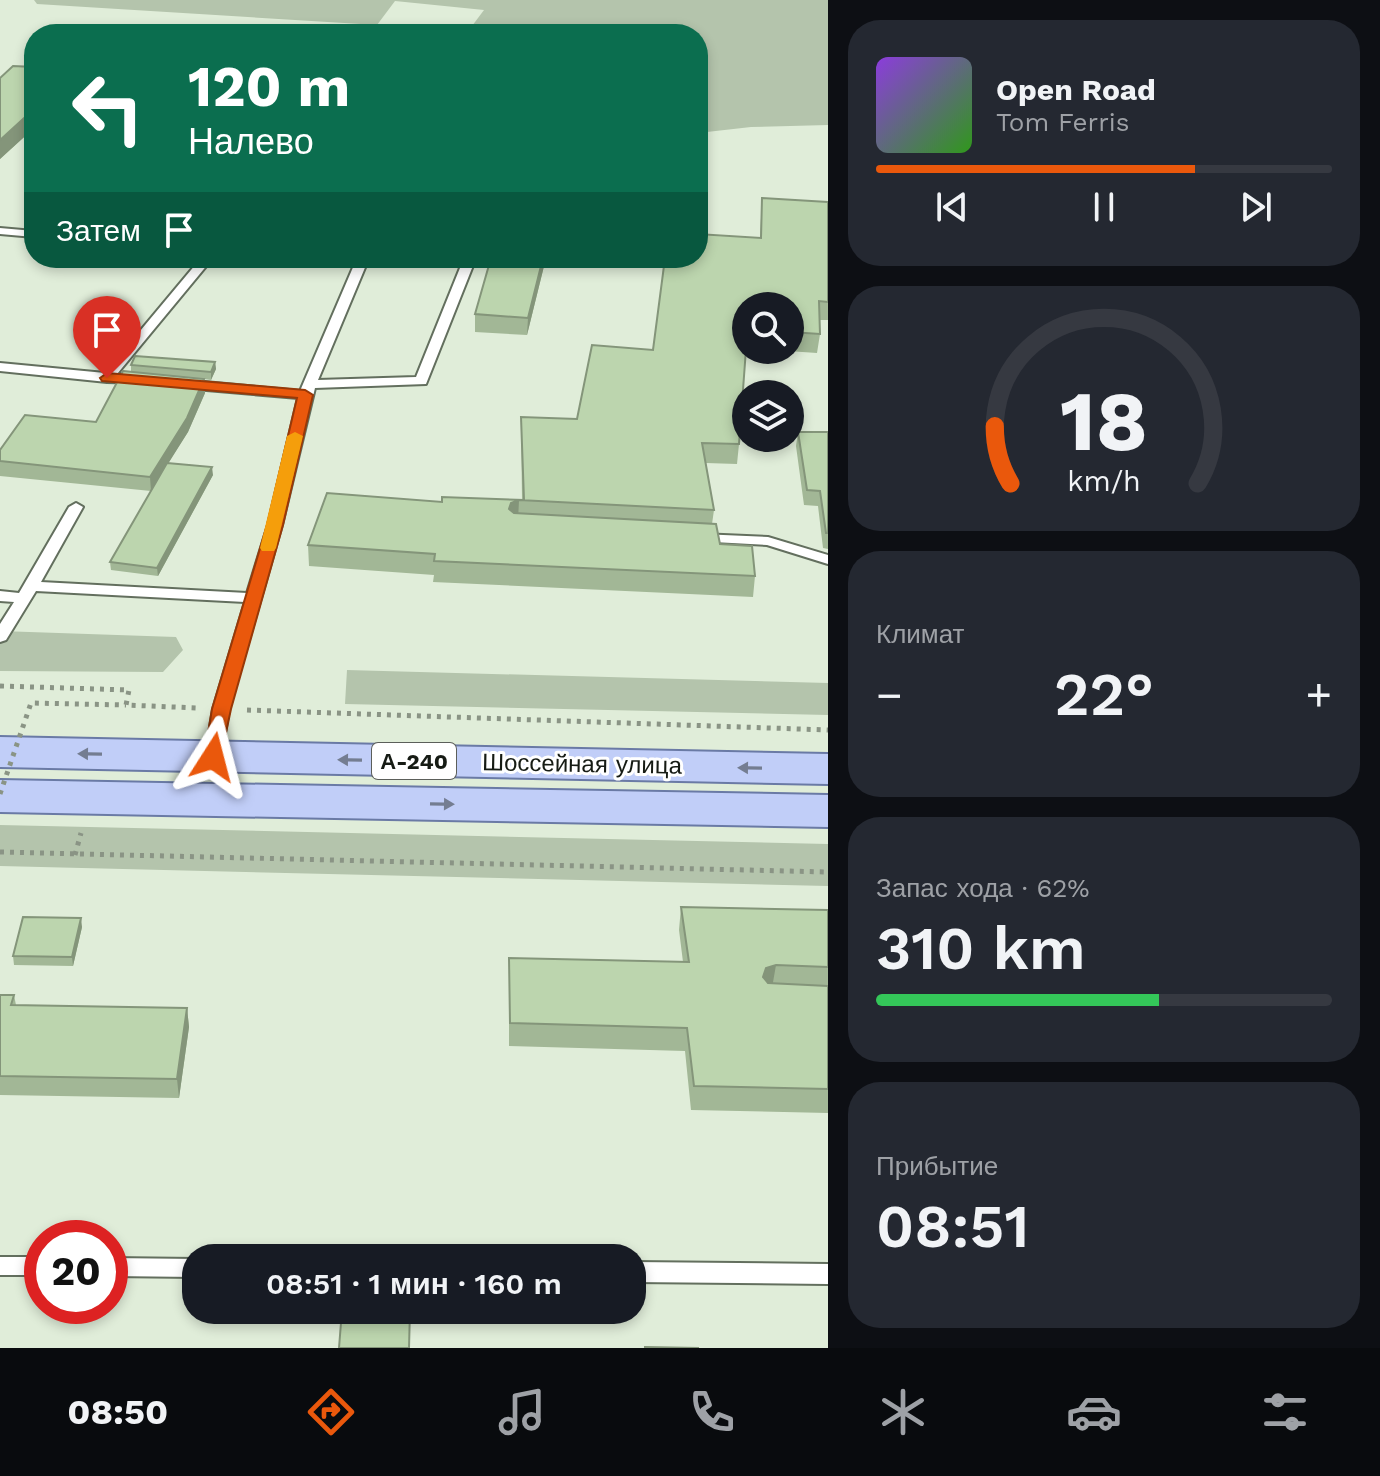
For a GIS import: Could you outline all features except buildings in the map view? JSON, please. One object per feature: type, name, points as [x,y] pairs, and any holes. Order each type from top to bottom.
[{"type":"main road","name":"Шоссейная улица","points":[[0,752],[828,769]]},
{"type":"main road","name":"Шоссейная улица","points":[[0,795],[828,811]]},
{"type":"lane","points":[[0,231],[24,233]]},
{"type":"lane","points":[[107,378],[199,268]]},
{"type":"lane","points":[[213,757],[221,709],[275,525],[308,389],[359,268]]},
{"type":"lane","points":[[168,383],[308,389],[421,381],[466,268]]},
{"type":"lane","points":[[0,367],[153,381]]},
{"type":"lane","points":[[0,637],[76,507]]},
{"type":"lane","points":[[690,537],[768,541],[828,560]]},
{"type":"lane","points":[[0,596],[28,592],[252,598]]},
{"type":"lane","points":[[0,1266],[24,1266]]},
{"type":"lane","points":[[128,1267],[182,1268]]},
{"type":"lane","points":[[646,1272],[828,1274]]},
{"type":"path","points":[[0,686],[129,690],[126,705]]},
{"type":"path","points":[[0,795],[31,703],[828,730]]},
{"type":"path","points":[[75,855],[81,833]]},
{"type":"path","points":[[0,852],[828,872]]},
{"type":"green space","points":[[34,0],[828,0],[828,125],[751,127],[708,132],[708,24],[474,24],[484,10],[395,1],[378,24],[37,4]]},
{"type":"green space","points":[[0,631],[176,637],[183,650],[163,672],[0,671]]},
{"type":"green space","points":[[347,670],[828,683],[828,715],[345,704]]},
{"type":"green space","points":[[0,825],[828,844],[828,886],[0,866]]},
{"type":"slow traffic","points":[[268,548],[295,436]]},
{"type":"route","points":[[107,378],[305,395],[275,525],[221,709],[213,757]]}]
